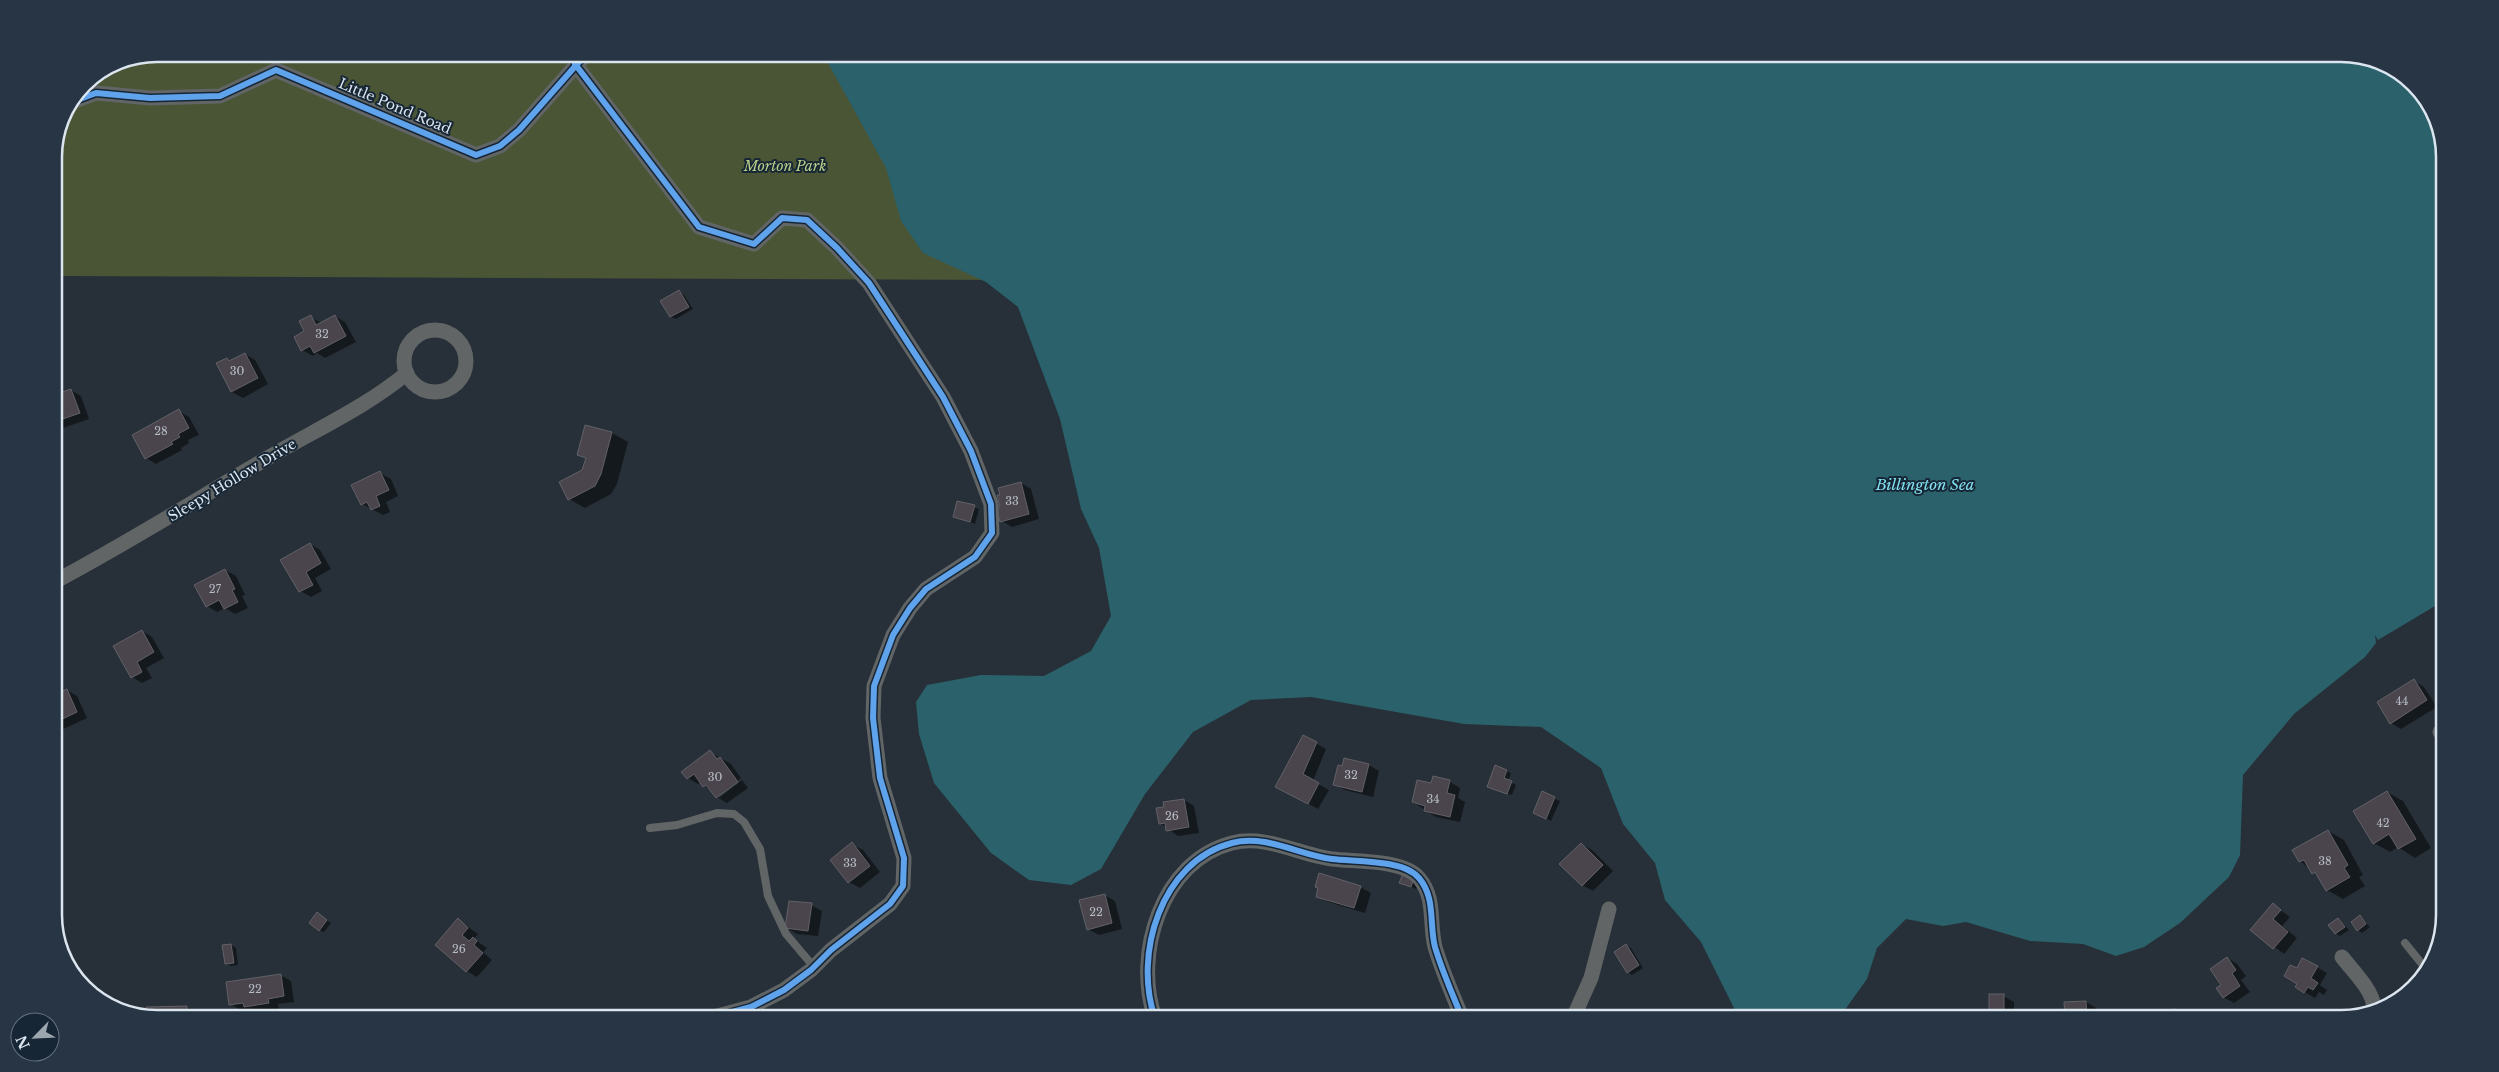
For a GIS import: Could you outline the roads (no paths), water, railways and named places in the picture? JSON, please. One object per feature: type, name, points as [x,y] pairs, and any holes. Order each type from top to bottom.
[{"type":"street","name":"Little Pond Road","points":[[84,98],[96,93],[150,98],[220,96],[276,70],[476,155],[500,146],[518,130],[575,64]]},
{"type":"street","points":[[575,64],[700,227],[754,244],[782,218],[807,220],[837,248],[869,283],[943,397],[971,450],[991,504],[992,533],[974,557],[926,589],[910,608],[892,635],[874,686],[873,718],[880,778],[904,858],[903,886],[890,904],[784,990],[751,1006],[737,1010]]},
{"type":"street","points":[[434,330],[452,335],[464,350],[465,370],[456,384],[448,389],[429,391],[419,387],[407,372],[405,353],[409,344],[424,332],[434,330]]},
{"type":"street","name":"Sleepy Hollow Drive","points":[[63,577],[100,558],[272,455],[384,392],[407,372]]},
{"type":"street","points":[[1153,1010],[1147,987],[1148,960],[1155,927],[1166,898],[1180,876],[1194,861],[1233,843],[1263,841],[1329,859],[1393,865],[1418,877],[1428,892],[1432,910],[1432,933],[1459,1010]]},
{"type":"street","points":[[1577,1010],[1591,978],[1609,909]]},
{"type":"street","points":[[2342,958],[2354,972],[2374,1003]]},
{"type":"lane","points":[[650,828],[677,826],[717,814],[734,814],[744,822],[760,849],[768,896],[786,934],[814,967]]},
{"type":"lane","points":[[2405,943],[2423,964]]},
{"type":"water","name":"Billington Sea","points":[[2342,62],[2360,64],[2378,70],[2389,75],[2409,90],[2424,110],[2435,139],[2436,606],[2378,640],[2375,635],[2376,643],[2365,657],[2294,714],[2243,775],[2240,855],[2229,877],[2180,923],[2144,947],[2116,956],[2083,944],[2030,941],[1966,922],[1943,926],[1906,919],[1877,948],[1867,979],[1845,1010],[1735,1010],[1701,942],[1665,900],[1655,863],[1623,824],[1601,768],[1541,727],[1464,724],[1311,697],[1251,700],[1193,732],[1145,794],[1101,869],[1071,885],[1029,880],[991,853],[934,783],[919,734],[916,702],[927,685],[981,675],[1044,676],[1091,651],[1111,616],[1099,548],[1081,509],[1060,419],[1018,307],[986,282],[923,253],[901,221],[886,168],[828,63]]},
{"type":"park label","name":"Morton Park","points":[[785,166]]}]
